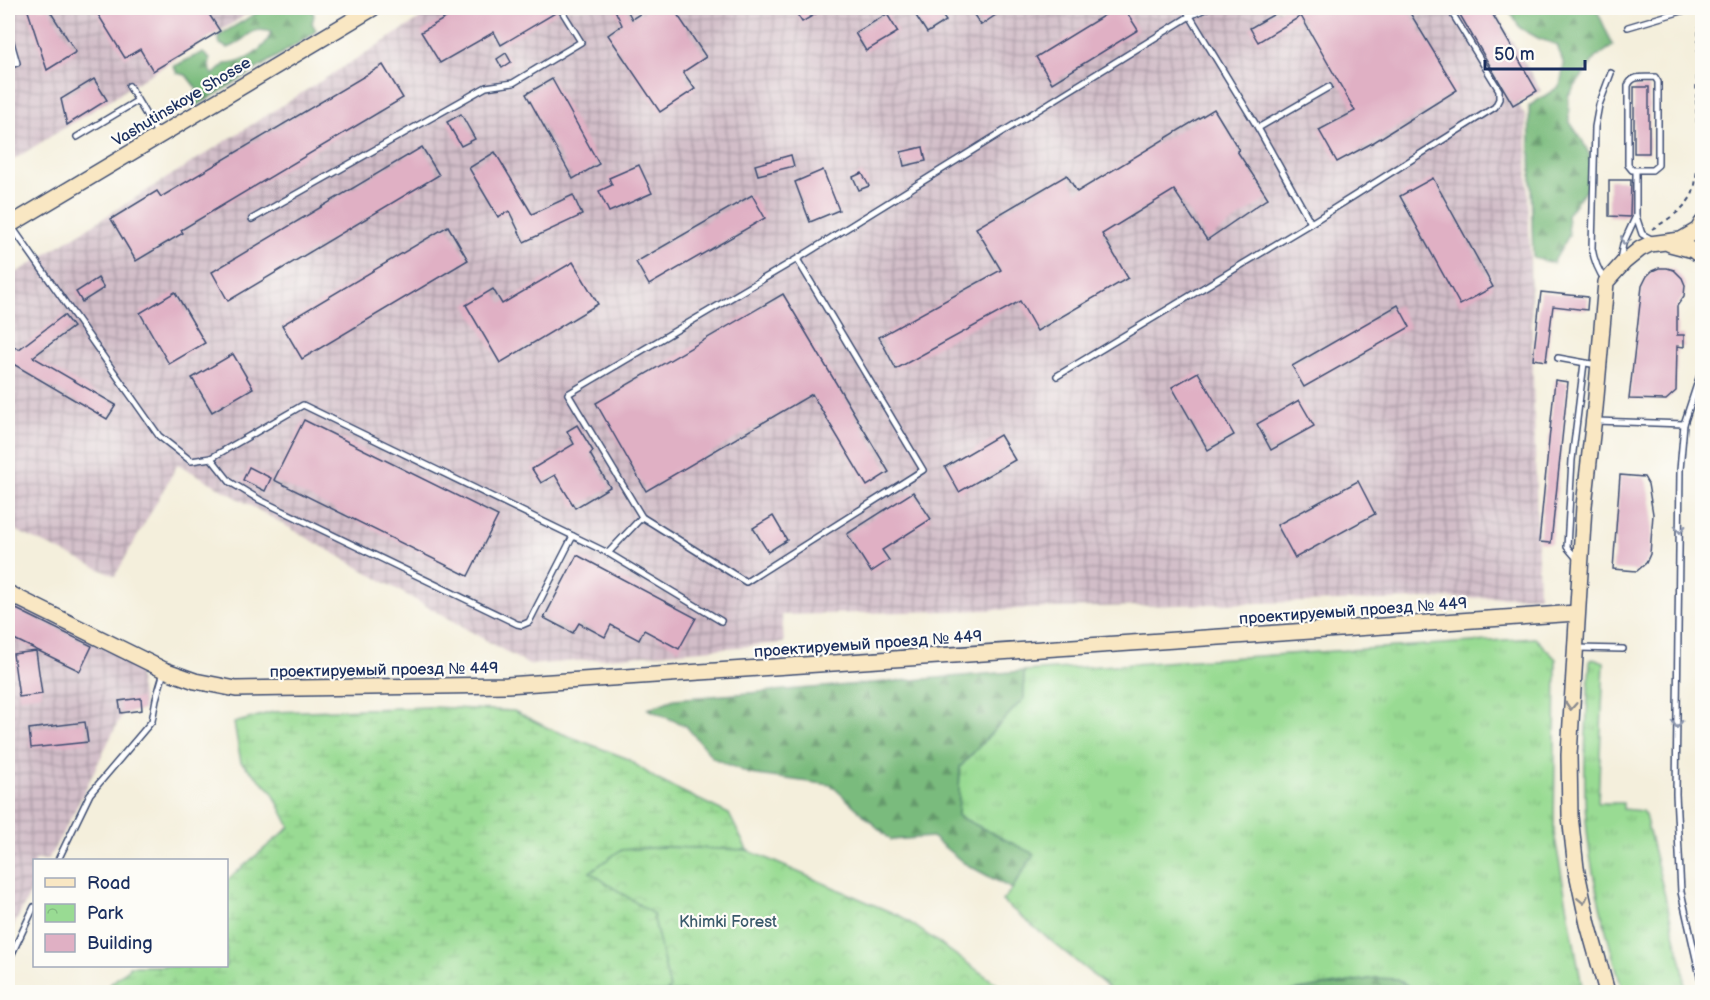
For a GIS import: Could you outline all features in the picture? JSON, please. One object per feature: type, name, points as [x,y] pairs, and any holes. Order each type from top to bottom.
[{"type":"street","name":"Vashutinskoye Shosse","points":[[8,222],[373,8]]},
{"type":"street","points":[[1607,993],[1588,924],[1576,868],[1570,816],[1569,755],[1574,648],[1584,506],[1594,421],[1591,364],[1606,282],[1640,249],[1650,244],[1672,242],[1689,237],[1698,230],[1702,223]]},
{"type":"street","points":[[1661,243],[1693,250],[1702,257]]},
{"type":"street","name":"проектируемый проезд № 449","points":[[8,593],[164,670],[195,681],[236,689],[507,685],[1577,614]]},
{"type":"lane","points":[[252,219],[486,87],[513,83],[580,42],[560,8]]},
{"type":"lane","points":[[1185,8],[1258,128],[1311,223]]},
{"type":"lane","points":[[797,259],[923,470],[746,582],[642,517],[568,394],[797,259],[1190,16],[1208,8]]},
{"type":"lane","points":[[1057,376],[1311,223],[1495,107],[1499,99],[1499,90],[1449,8]]},
{"type":"lane","points":[[1628,27],[1692,8]]},
{"type":"lane","points":[[8,32],[17,63],[8,66]]},
{"type":"lane","points":[[1606,282],[1598,271],[1592,248],[1594,148],[1599,105],[1611,73]]},
{"type":"lane","points":[[1655,77],[1658,82],[1658,165],[1652,170],[1636,170],[1632,170],[1628,165],[1629,81],[1635,78],[1655,77]]},
{"type":"lane","points":[[129,86],[158,135]]},
{"type":"lane","points":[[1258,128],[1329,87]]},
{"type":"lane","points":[[77,137],[137,101]]},
{"type":"lane","points":[[1636,170],[1636,216],[1642,234],[1661,243]]},
{"type":"lane","points":[[1619,268],[1623,244],[1636,216]]},
{"type":"lane","points":[[8,222],[159,436],[191,461],[211,459],[303,405],[608,553],[721,621]]},
{"type":"lane","points":[[1558,358],[1591,364],[1572,460],[1567,547],[1580,564]]},
{"type":"lane","points":[[1702,369],[1684,424],[1680,470],[1676,794],[1681,892],[1702,985]]},
{"type":"lane","points":[[1594,421],[1684,424]]},
{"type":"lane","points":[[211,459],[231,482],[260,500],[517,624],[522,625],[529,622],[573,536]]},
{"type":"lane","points":[[608,553],[642,517]]},
{"type":"lane","points":[[1574,648],[1623,649]]},
{"type":"lane","points":[[59,859],[90,794],[152,721],[164,670]]},
{"type":"lane","points":[[8,962],[33,909]]},
{"type":"path","points":[[1642,234],[1663,223],[1683,207],[1691,197],[1695,184],[1699,8]]},
{"type":"path","points":[[1696,97],[1702,97]]},
{"type":"shaded area","points":[[8,8],[257,8],[8,163]]},
{"type":"shaded area","points":[[437,8],[1493,8],[1541,91],[1518,104],[1526,117],[1539,596],[782,615],[784,643],[529,665],[178,464],[115,576],[8,527],[8,278]]},
{"type":"shaded area","points":[[8,600],[137,663],[144,710],[122,714],[49,859],[33,859],[33,888],[8,937]]},
{"type":"green space","points":[[265,8],[311,8],[314,15],[312,23],[316,30],[310,36],[195,107],[189,105],[188,99],[194,97],[197,89],[186,75],[177,73],[173,66],[203,53],[210,59],[209,67],[213,75],[225,64],[239,62],[253,55],[264,45],[271,32],[263,30],[252,32],[239,43],[227,48],[220,44],[218,36]]},
{"type":"green space","points":[[1508,8],[1596,8],[1613,46],[1595,58],[1568,96],[1569,121],[1593,162],[1591,182],[1567,215],[1569,235],[1553,263],[1533,258],[1529,106],[1560,86],[1564,65],[1557,45],[1520,28]]},
{"type":"green space","points":[[1535,638],[1556,659],[1554,833],[1583,992],[1412,992],[1414,990],[1376,978],[1291,992],[1114,992],[1002,901],[1033,854],[958,816],[960,767],[1024,698],[1024,671]]},
{"type":"green space","points":[[1596,659],[1604,662],[1598,803],[1623,803],[1623,809],[1642,811],[1645,815],[1683,969],[1685,992],[1623,992],[1612,955],[1594,878],[1586,818],[1585,750],[1590,660]]},
{"type":"green space","points":[[1024,671],[1024,698],[960,767],[958,816],[1034,854],[1012,889],[964,863],[932,837],[891,840],[831,785],[750,774],[713,758],[686,726],[648,709],[674,699]]},
{"type":"green space","points":[[432,707],[514,711],[550,729],[626,758],[658,780],[729,814],[747,850],[665,847],[621,850],[590,872],[653,914],[670,989],[666,992],[101,992],[129,967],[228,967],[228,879],[290,827],[271,790],[241,762],[234,723],[273,712]]},
{"type":"green space","name":"Khimki Forest","points":[[665,847],[747,850],[902,917],[1008,992],[666,992],[670,989],[653,914],[590,872],[621,850]]},
{"type":"green space","points":[[1376,978],[1397,979],[1414,990],[1412,992],[1291,992],[1292,991]]},
{"type":"building","points":[[27,8],[48,8],[76,52],[47,70]]},
{"type":"building","points":[[94,8],[205,8],[220,31],[153,71],[140,49],[125,58]]},
{"type":"building","points":[[463,8],[555,8],[557,12],[501,45],[494,32],[440,63],[421,32]]},
{"type":"building","points":[[614,8],[626,8],[632,19],[649,8],[673,8],[706,57],[683,72],[695,89],[660,112],[608,35],[622,25]]},
{"type":"building","points":[[793,8],[826,8],[802,22]]},
{"type":"building","points":[[911,8],[937,8],[946,21],[927,33]]},
{"type":"building","points":[[969,8],[1006,8],[981,25]]},
{"type":"building","points":[[1116,8],[1124,8],[1138,30],[1052,83],[1036,57]]},
{"type":"building","points":[[1285,8],[1407,8],[1457,90],[1374,142],[1337,162],[1319,130],[1355,111],[1301,16],[1258,42],[1250,28]]},
{"type":"building","points":[[1456,8],[1489,8],[1537,91],[1513,105]]},
{"type":"building","points":[[887,14],[898,32],[866,51],[855,33]]},
{"type":"building","points":[[506,53],[511,62],[502,68],[497,59]]},
{"type":"building","points":[[383,65],[403,98],[181,230],[183,233],[136,261],[111,219],[157,191],[161,197]]},
{"type":"building","points":[[94,79],[107,100],[67,125],[61,99]]},
{"type":"building","points":[[552,79],[599,164],[573,179],[526,94]]},
{"type":"building","points":[[1634,87],[1649,87],[1649,153],[1634,153]]},
{"type":"building","points":[[1214,109],[1239,150],[1237,151],[1268,198],[1207,240],[1174,190],[1102,234],[1128,278],[1037,331],[1020,301],[896,369],[879,337],[1001,270],[976,228],[1067,175],[1077,192]]},
{"type":"building","points":[[461,114],[475,139],[461,146],[447,122]]},
{"type":"building","points":[[422,147],[439,175],[228,301],[212,272]]},
{"type":"building","points":[[923,147],[926,161],[904,166],[901,152]]},
{"type":"building","points":[[495,152],[532,214],[573,195],[582,215],[524,242],[509,211],[498,217],[469,168]]},
{"type":"building","points":[[791,155],[794,166],[758,175],[755,165]]},
{"type":"building","points":[[639,165],[652,193],[609,212],[599,191],[612,185],[609,178]]},
{"type":"building","points":[[823,170],[839,210],[810,222],[795,182]]},
{"type":"building","points":[[862,173],[869,186],[859,190],[853,177]]},
{"type":"building","points":[[1433,178],[1493,287],[1460,305],[1400,196]]},
{"type":"building","points":[[1609,180],[1631,180],[1630,217],[1609,216]]},
{"type":"building","points":[[752,195],[765,218],[649,285],[636,262]]},
{"type":"building","points":[[448,226],[468,260],[302,359],[282,325]]},
{"type":"building","points":[[573,262],[598,304],[500,363],[466,305],[493,289],[502,304]]},
{"type":"building","points":[[1659,268],[1674,270],[1685,285],[1684,296],[1677,306],[1677,335],[1684,335],[1684,347],[1677,346],[1676,391],[1666,400],[1629,399],[1642,286],[1647,276]]},
{"type":"building","points":[[98,278],[104,288],[82,302],[76,292]]},
{"type":"building","points":[[175,292],[205,343],[169,364],[140,313]]},
{"type":"building","points":[[1541,292],[1588,297],[1587,310],[1553,306],[1546,361],[1533,359]]},
{"type":"building","points":[[783,294],[889,472],[867,486],[812,394],[646,491],[596,403]]},
{"type":"building","points":[[1398,305],[1410,327],[1304,387],[1292,366]]},
{"type":"building","points":[[64,315],[73,327],[33,357],[116,405],[107,419],[8,361],[15,347],[19,349]]},
{"type":"building","points":[[233,354],[253,388],[212,412],[192,378]]},
{"type":"building","points":[[1198,372],[1234,435],[1208,450],[1172,387]]},
{"type":"building","points":[[1555,380],[1568,382],[1551,543],[1539,542]]},
{"type":"building","points":[[1299,400],[1314,426],[1271,450],[1257,424]]},
{"type":"building","points":[[304,420],[498,516],[468,576],[274,480]]},
{"type":"building","points":[[577,425],[593,451],[590,454],[610,487],[575,508],[555,475],[541,483],[532,469],[574,444],[567,431]]},
{"type":"building","points":[[1000,435],[1015,460],[959,492],[945,467]]},
{"type":"building","points":[[249,467],[271,478],[265,491],[243,480]]},
{"type":"building","points":[[1620,475],[1644,477],[1648,484],[1653,514],[1650,554],[1646,563],[1637,571],[1613,569]]},
{"type":"building","points":[[1358,481],[1375,514],[1295,558],[1277,525]]},
{"type":"building","points":[[913,492],[931,519],[882,550],[889,560],[871,572],[847,534]]},
{"type":"building","points":[[773,516],[787,540],[768,552],[753,528]]},
{"type":"building","points":[[577,555],[696,618],[679,649],[644,630],[639,640],[611,625],[605,637],[579,623],[573,633],[544,618]]},
{"type":"building","points":[[8,605],[92,646],[80,671],[12,638],[13,634],[8,631]]},
{"type":"building","points":[[36,651],[42,694],[19,697],[13,654]]},
{"type":"building","points":[[141,698],[142,710],[121,713],[119,701]]},
{"type":"building","points":[[85,722],[88,742],[31,748],[29,729]]}]
